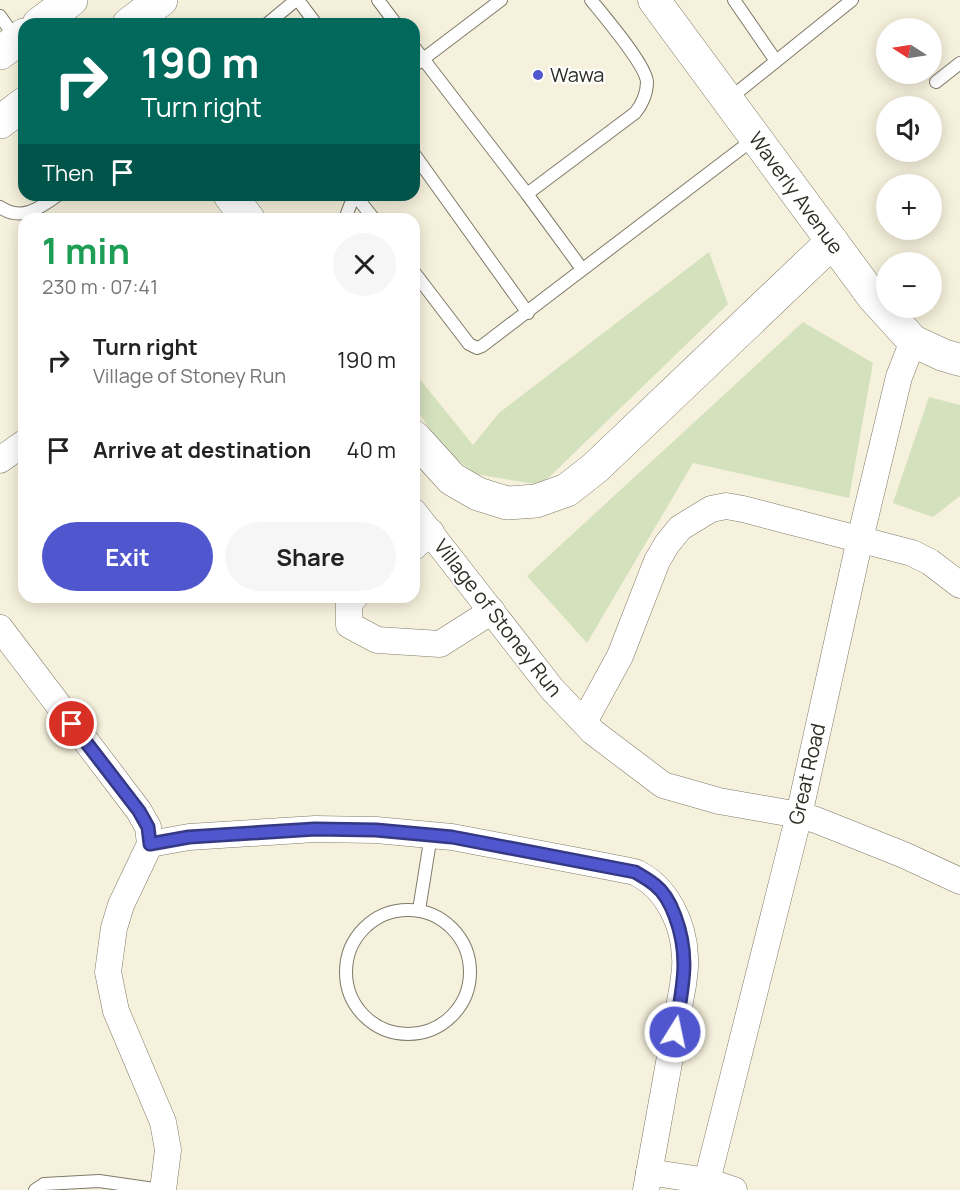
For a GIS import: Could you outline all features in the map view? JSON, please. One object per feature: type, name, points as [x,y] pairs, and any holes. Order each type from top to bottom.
[{"type":"highway","points":[[42,18],[71,0]]},
{"type":"highway","points":[[137,18],[161,0]]},
{"type":"highway","points":[[0,122],[18,108]]},
{"type":"highway","points":[[235,201],[244,213]]},
{"type":"highway","points":[[420,444],[452,479],[478,494],[507,503],[536,501],[567,490],[595,468],[832,242]]},
{"type":"street","name":"Waverly Avenue","points":[[654,0],[873,297],[913,341],[960,360]]},
{"type":"street","name":"Great Road","points":[[707,1180],[799,815],[860,539],[899,377],[913,341]]},
{"type":"street","points":[[0,460],[18,447]]},
{"type":"street","points":[[584,722],[620,656],[657,561],[680,528],[711,509],[726,506],[912,553],[930,562],[960,585]]},
{"type":"street","name":"Village of Stoney Run","points":[[423,540],[492,611],[552,689],[593,732],[663,786],[730,804],[799,815],[870,841],[960,881]]},
{"type":"street","points":[[349,603],[349,625],[377,640],[440,644],[492,611]]},
{"type":"street","points":[[0,628],[139,811],[148,827],[150,844],[121,905],[114,928],[108,972],[116,1011],[163,1122],[168,1150],[162,1190]]},
{"type":"street","points":[[150,844],[189,837],[315,829],[376,830],[452,837],[635,872],[656,885],[671,906],[680,930],[685,957],[683,985],[647,1181],[707,1180],[734,1190]]},
{"type":"lane","points":[[274,18],[297,0],[311,18]]},
{"type":"lane","points":[[378,0],[392,18]]},
{"type":"lane","points":[[420,61],[501,0]]},
{"type":"lane","points":[[527,194],[635,113],[646,91],[647,82],[641,67],[591,0]]},
{"type":"lane","points":[[734,0],[776,61]]},
{"type":"lane","points":[[728,100],[852,0]]},
{"type":"lane","points":[[420,63],[527,194],[582,269]]},
{"type":"lane","points":[[942,77],[960,63]]},
{"type":"lane","points":[[420,280],[473,347],[482,346],[755,138]]},
{"type":"lane","points":[[420,162],[528,313]]},
{"type":"lane","points":[[26,213],[49,201]]},
{"type":"lane","points":[[359,201],[369,213]]},
{"type":"lane","points":[[0,207],[8,212],[18,213]]},
{"type":"lane","points":[[419,910],[430,835]]},
{"type":"lane","points":[[397,910],[419,910],[440,918],[456,932],[467,951],[470,972],[467,994],[456,1013],[441,1026],[423,1034],[403,1035],[383,1030],[366,1020],[354,1005],[347,986],[345,966],[351,947],[362,930],[377,918],[397,910]]},
{"type":"lane","points":[[36,1190],[44,1184],[99,1181],[162,1190]]},
{"type":"green space","points":[[709,252],[728,304],[541,485],[475,474],[444,449],[420,415],[420,379],[473,445],[499,413]]},
{"type":"green space","points":[[803,322],[873,363],[849,498],[693,463],[587,643],[527,576]]},
{"type":"green space","points":[[929,397],[960,405],[960,496],[933,517],[893,503]]},
{"type":"place","name":"Wawa","points":[[538,75]]},
{"type":"route","points":[[72,724],[139,811],[148,827],[150,844],[189,837],[315,829],[376,830],[452,837],[635,872],[656,885],[671,906],[680,930],[685,957],[675,1032]]}]
